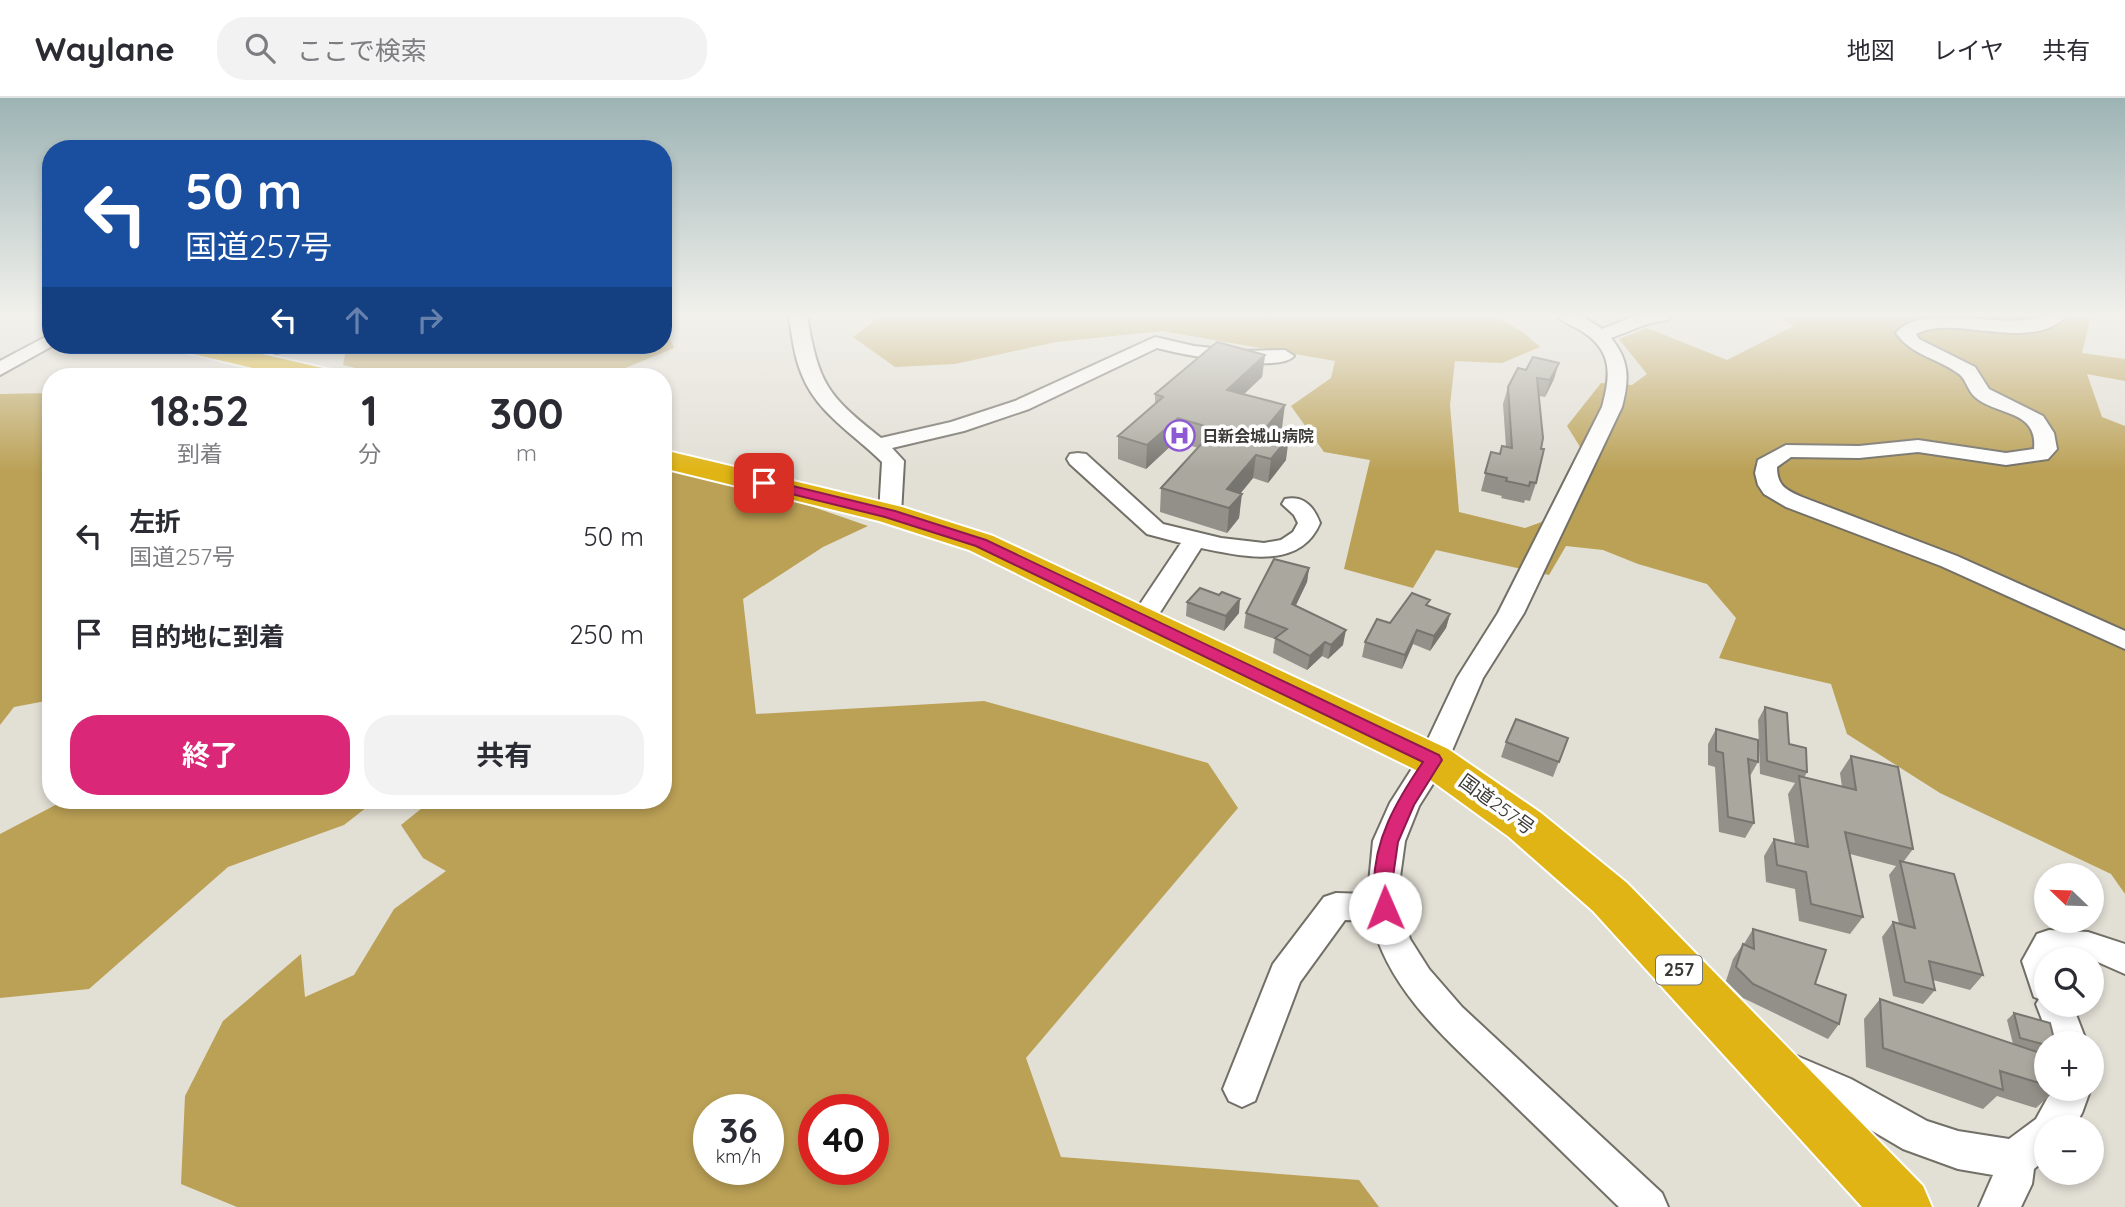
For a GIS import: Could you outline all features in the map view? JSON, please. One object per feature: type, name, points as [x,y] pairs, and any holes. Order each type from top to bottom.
[{"type":"highway","name":"国道257号","points":[[672,461],[890,514],[981,543],[1143,618],[1433,760],[1500,803],[1569,859],[1610,897],[1902,1207]]},
{"type":"street","points":[[811,368],[815,383],[828,402],[879,445],[892,461],[890,514]]},
{"type":"street","points":[[879,445],[957,427],[1023,405],[1101,368]]},
{"type":"street","points":[[1616,368],[1619,375],[1612,407],[1511,613],[1470,678],[1433,760],[1405,803],[1389,842],[1384,877],[1385,908],[1394,943],[1417,980],[1449,1018],[1648,1207]]},
{"type":"street","points":[[1962,368],[1968,371],[1982,393],[2024,412],[2036,421],[2044,433],[2046,449],[2041,455],[2006,459],[1918,446],[1859,452],[1786,451],[1766,465],[1766,484],[1777,494],[1794,502],[1949,561],[2125,641]]},
{"type":"street","points":[[1078,459],[1155,529],[1195,540],[1237,547],[1277,549],[1301,538],[1309,523],[1304,511],[1293,504]]},
{"type":"street","points":[[1143,618],[1195,540]]},
{"type":"street","points":[[1242,1089],[1285,975],[1336,906],[1385,908]]},
{"type":"street","points":[[2047,947],[2049,944],[2071,941],[2089,947]]},
{"type":"street","points":[[2104,952],[2125,959]]},
{"type":"street","points":[[1761,1058],[1838,1091],[1917,1136],[1958,1150],[2015,1159]]},
{"type":"street","points":[[1999,1207],[2012,1184],[2015,1159],[2034,1144]]},
{"type":"shaded area","points":[[355,368],[626,368],[625,368]]},
{"type":"shaded area","points":[[1333,368],[1454,368],[1450,405],[1459,512],[1525,528],[1572,511],[1594,469],[1567,426],[1601,383],[1632,385],[1647,374],[1642,368],[2125,368],[2125,381],[2087,374],[2102,417],[2125,426],[2125,894],[2111,874],[2104,871],[2104,863],[2088,863],[1940,793],[1847,734],[1831,684],[1719,658],[1736,618],[1707,584],[1638,564],[1603,550],[1566,546],[1549,575],[1436,550],[1413,588],[1344,569],[1370,460],[1324,452],[1291,406],[1331,378]]},
{"type":"shaded area","points":[[42,393],[42,702],[14,707],[0,725],[0,394]]},
{"type":"shaded area","points":[[672,469],[773,493],[868,526],[823,547],[743,599],[756,714],[984,701],[1208,763],[1238,808],[1026,1058],[1061,1157],[1359,1180],[1379,1207],[237,1207],[181,1184],[185,1096],[223,1021],[301,954],[305,997],[354,975],[394,909],[446,871],[423,858],[401,825],[421,809],[672,809]]},
{"type":"shaded area","points":[[48,809],[364,809],[344,825],[228,867],[89,989],[0,998],[0,834]]},
{"type":"building","points":[[1186,368],[1251,368],[1227,390],[1285,405],[1264,430],[1289,437],[1271,459],[1256,455],[1227,489],[1242,494],[1229,508],[1161,488],[1215,429],[1178,418],[1147,445],[1118,436],[1163,397],[1155,394]]},
{"type":"building","points":[[1518,368],[1526,370],[1527,368],[1556,368],[1550,380],[1537,378],[1543,438],[1541,449],[1544,449],[1536,483],[1530,482],[1529,486],[1485,473],[1491,452],[1500,454],[1502,446],[1512,448],[1508,387]]},
{"type":"building","points":[[1274,559],[1309,568],[1292,604],[1346,630],[1331,645],[1325,642],[1310,656],[1275,638],[1287,629],[1246,613]]},
{"type":"building","points":[[1200,588],[1240,599],[1226,616],[1187,602]]},
{"type":"building","points":[[1412,593],[1430,600],[1426,605],[1450,614],[1434,636],[1417,630],[1405,655],[1365,642],[1377,619],[1390,623]]},
{"type":"building","points":[[1765,707],[1787,713],[1789,744],[1806,748],[1807,772],[1767,761]]},
{"type":"building","points":[[1516,719],[1568,738],[1559,762],[1506,742]]},
{"type":"building","points":[[1716,729],[1758,740],[1758,762],[1748,759],[1754,823],[1728,817],[1723,753],[1716,751]]},
{"type":"building","points":[[1851,756],[1898,767],[1913,849],[1845,832],[1863,917],[1811,904],[1806,872],[1777,865],[1774,839],[1808,847],[1799,776],[1856,790]]},
{"type":"building","points":[[1900,861],[1954,874],[1983,975],[1929,961],[1935,990],[1905,982],[1893,922],[1915,928]]},
{"type":"building","points":[[1753,929],[1826,950],[1815,984],[1846,995],[1839,1024],[1753,984],[1736,967],[1743,944],[1754,949]]},
{"type":"building","points":[[1880,999],[2034,1051],[2034,1081],[2000,1071],[2003,1090],[1883,1048]]},
{"type":"building","points":[[2014,1013],[2050,1023],[2052,1031],[2034,1031],[2034,1042],[2020,1038]]},
{"type":"place","name":"日新会城山病院","points":[[1179,436]]},
{"type":"route","points":[[764,483],[890,514],[981,543],[1143,618],[1433,760],[1405,803],[1389,842],[1384,877],[1385,908]]}]
